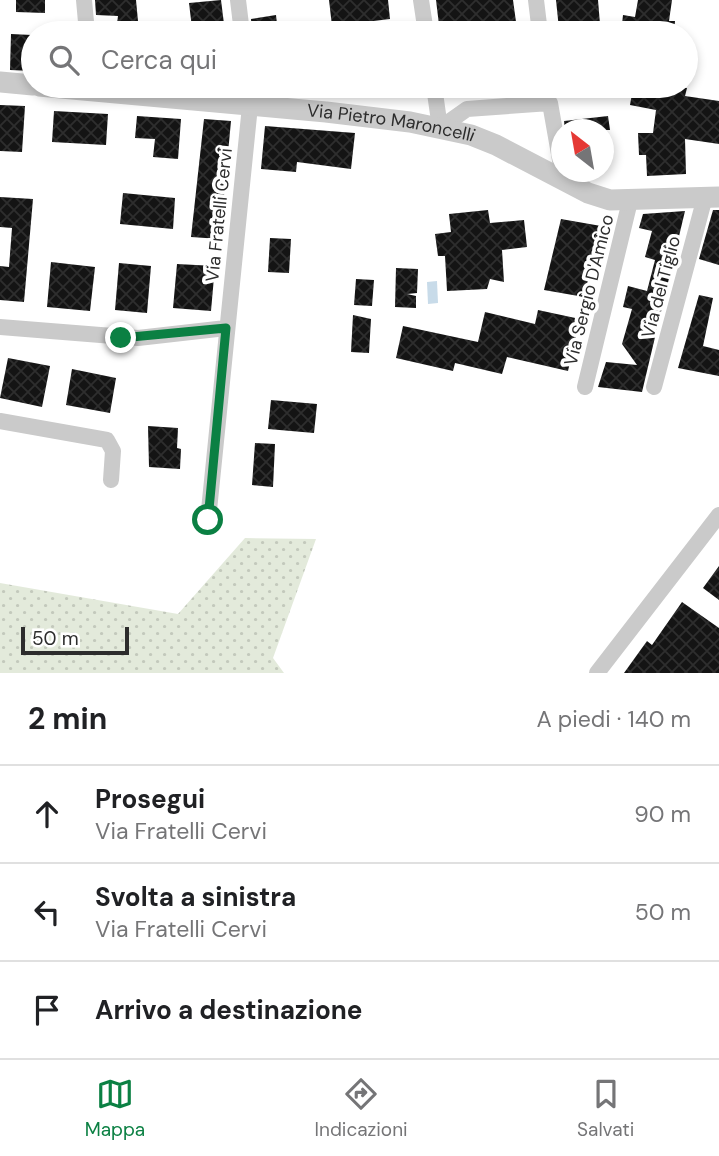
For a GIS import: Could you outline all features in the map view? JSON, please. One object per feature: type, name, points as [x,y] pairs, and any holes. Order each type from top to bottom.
[{"type":"street","points":[[83,0],[86,21]]},
{"type":"street","points":[[238,0],[241,21]]},
{"type":"street","points":[[421,0],[424,21]]},
{"type":"street","points":[[536,0],[539,21]]},
{"type":"street","points":[[0,82],[21,84]]},
{"type":"street","name":"Via Fratelli Cervi","points":[[208,520],[249,98]]},
{"type":"street","name":"Via Pietro Maroncelli","points":[[259,98],[440,128],[496,145],[551,169]]},
{"type":"street","points":[[436,98],[440,128],[467,109],[550,103]]},
{"type":"street","points":[[549,98],[553,119]]},
{"type":"street","name":"Via Pietro Maroncelli","points":[[575,182],[597,196],[630,201],[712,197]]},
{"type":"street","name":"Via del Tiglio","points":[[654,387],[712,197]]},
{"type":"street","name":"Via Sergio D'Amico","points":[[585,387],[630,201]]},
{"type":"street","points":[[0,327],[138,338],[226,328]]},
{"type":"street","points":[[0,421],[107,440],[113,451],[111,480]]},
{"type":"street","points":[[597,673],[719,515]]},
{"type":"green space","points":[[245,538],[316,539],[273,658],[284,673],[0,673],[0,583],[178,614]]},
{"type":"water","points":[[437,281],[438,303],[428,304],[427,282]]},
{"type":"building","points":[[16,0],[45,0],[45,13],[16,12]]},
{"type":"building","points":[[95,0],[136,0],[138,21],[117,21],[118,16],[96,15]]},
{"type":"building","points":[[221,0],[224,21],[191,21],[189,3]]},
{"type":"building","points":[[329,0],[388,0],[390,19],[331,21]]},
{"type":"building","points":[[436,0],[513,0],[516,21],[439,21]]},
{"type":"building","points":[[556,0],[598,0],[600,21],[558,21]]},
{"type":"building","points":[[638,0],[672,0],[669,21],[622,21],[623,15],[635,17]]},
{"type":"building","points":[[276,15],[277,21],[251,21]]},
{"type":"building","points":[[11,34],[21,34],[21,70],[10,70]]},
{"type":"building","points":[[631,98],[698,98],[719,101],[719,144],[685,139],[686,174],[647,176],[646,155],[639,155],[638,133],[653,133],[656,110],[630,105]]},
{"type":"building","points":[[0,105],[25,106],[22,152],[0,151]]},
{"type":"building","points":[[54,111],[108,114],[106,145],[52,142]]},
{"type":"building","points":[[137,116],[181,119],[178,159],[153,157],[155,139],[135,138]]},
{"type":"building","points":[[608,116],[608,119],[582,119]]},
{"type":"building","points":[[204,119],[231,121],[220,239],[191,237]]},
{"type":"building","points":[[265,126],[355,133],[351,169],[297,162],[296,172],[261,169]]},
{"type":"building","points":[[123,193],[175,198],[173,229],[120,224]]},
{"type":"building","points":[[0,197],[33,199],[24,302],[0,300],[0,266],[9,267],[12,228],[0,227]]},
{"type":"building","points":[[488,210],[490,223],[524,220],[527,247],[502,250],[504,282],[490,279],[487,289],[447,291],[445,256],[438,256],[435,234],[451,232],[449,214]]},
{"type":"building","points":[[713,210],[719,210],[719,265],[699,259]]},
{"type":"building","points":[[685,211],[642,392],[598,387],[606,362],[637,365],[622,344],[632,309],[623,307],[628,286],[647,291],[655,260],[645,257],[652,231],[639,228],[643,214]]},
{"type":"building","points":[[561,219],[601,226],[584,297],[544,290]]},
{"type":"building","points":[[270,238],[291,239],[289,273],[268,272]]},
{"type":"building","points":[[51,262],[95,267],[90,311],[47,307]]},
{"type":"building","points":[[119,263],[151,266],[147,313],[115,310]]},
{"type":"building","points":[[177,264],[215,266],[211,311],[173,308]]},
{"type":"building","points":[[396,268],[418,269],[417,293],[407,294],[416,296],[416,308],[395,307]]},
{"type":"building","points":[[356,279],[374,280],[372,306],[354,305]]},
{"type":"building","points":[[699,295],[713,298],[703,346],[719,350],[719,376],[678,368]]},
{"type":"building","points":[[538,310],[580,319],[568,371],[507,357],[502,374],[455,363],[453,371],[396,358],[403,326],[478,342],[485,312],[535,324]]},
{"type":"building","points":[[353,315],[371,319],[369,353],[351,352]]},
{"type":"building","points":[[8,358],[50,366],[42,407],[0,398]]},
{"type":"building","points":[[72,369],[116,378],[110,413],[66,405]]},
{"type":"building","points":[[271,400],[317,404],[314,433],[268,429]]},
{"type":"building","points":[[148,426],[178,428],[180,469],[149,467]]},
{"type":"building","points":[[255,443],[275,444],[273,487],[252,485]]},
{"type":"building","points":[[719,566],[719,600],[703,588]]},
{"type":"building","points":[[682,602],[719,628],[719,673],[624,673],[647,641],[652,645]]},
{"type":"route","points":[[121,338],[155,337],[226,328],[208,520]]}]
